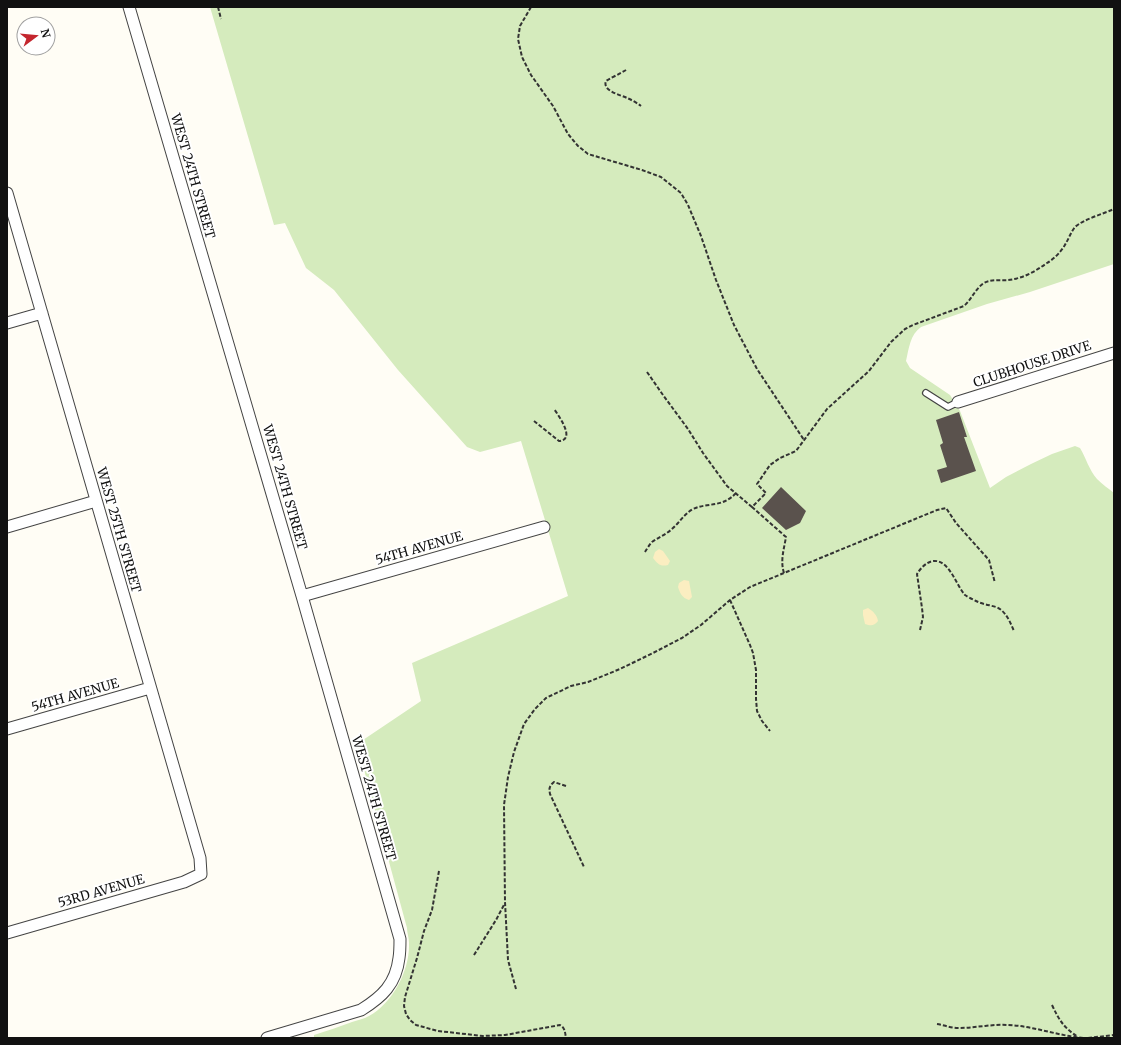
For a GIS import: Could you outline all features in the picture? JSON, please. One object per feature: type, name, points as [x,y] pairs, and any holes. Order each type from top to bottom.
[{"type":"street","name":"WEST 24TH STREET","points":[[130,7],[302,596],[400,939],[399,958],[395,976],[385,992],[375,1002],[361,1010],[267,1038]]},
{"type":"street","name":"WEST 25TH STREET","points":[[7,193],[200,858],[201,874]]},
{"type":"street","points":[[7,323],[42,313]]},
{"type":"street","name":"CLUBHOUSE DRIVE","points":[[958,402],[1114,353]]},
{"type":"street","points":[[7,526],[96,501]]},
{"type":"street","name":"54TH AVENUE","points":[[302,596],[544,527]]},
{"type":"street","name":"54TH AVENUE","points":[[7,729],[150,688]]},
{"type":"street","name":"53RD AVENUE","points":[[7,933],[176,884],[201,874]]},
{"type":"lane","points":[[926,393],[948,407],[958,402]]},
{"type":"path","points":[[218,7],[221,19]]},
{"type":"path","points":[[531,7],[520,26],[518,39],[522,57],[531,75],[553,106],[568,134],[578,146],[588,154],[660,177],[681,193],[688,205],[701,236],[716,280],[734,325],[757,369],[804,440]]},
{"type":"path","points":[[626,70],[608,79],[606,85],[611,92],[627,98],[641,106]]},
{"type":"path","points":[[752,507],[766,493],[757,484],[770,465],[780,458],[796,451],[827,409],[869,371],[891,342],[905,329],[964,306],[969,302],[979,286],[986,282],[992,280],[1007,281],[1025,276],[1055,257],[1065,245],[1074,229],[1080,223],[1114,209]]},
{"type":"path","points":[[647,372],[727,486],[786,537],[782,567],[784,573]]},
{"type":"path","points":[[534,421],[559,441],[564,440],[566,438],[566,434],[564,427],[554,409]]},
{"type":"path","points":[[645,552],[652,543],[670,531],[685,514],[702,506],[725,502],[736,493]]},
{"type":"path","points":[[516,989],[508,960],[505,902],[504,805],[508,777],[514,752],[524,724],[529,716],[546,698],[571,686],[588,682],[620,669],[682,638],[701,625],[730,600],[750,587],[929,513],[946,508],[956,524],[989,560],[995,583]]},
{"type":"path","points":[[920,630],[923,617],[917,574],[926,564],[931,561],[937,561],[943,563],[965,595],[978,602],[998,608],[1007,616],[1014,631]]},
{"type":"path","points":[[730,600],[753,653],[756,670],[757,711],[762,721],[770,731]]},
{"type":"path","points":[[566,786],[554,782],[550,785],[550,794],[584,867]]},
{"type":"path","points":[[440,871],[434,906],[424,931],[405,997],[404,1006],[406,1014],[410,1020],[416,1025],[438,1030],[483,1036],[505,1035],[560,1025],[563,1027],[566,1038]]},
{"type":"path","points":[[474,954],[496,920],[505,902]]},
{"type":"path","points":[[1052,1006],[1063,1026],[1079,1038]]},
{"type":"path","points":[[937,1024],[958,1028],[1006,1024],[1049,1031],[1064,1036],[1084,1038]]},
{"type":"path","points":[[1088,1038],[1114,1035]]},
{"type":"green space","points":[[210,7],[1114,7],[1114,264],[1030,292],[987,304],[921,327],[912,338],[906,361],[910,368],[950,395],[960,411],[990,488],[1006,477],[1031,464],[1052,454],[1075,446],[1080,448],[1097,479],[1114,493],[1114,1038],[314,1038],[314,1035],[365,1018],[386,1003],[403,975],[409,953],[407,928],[357,744],[421,701],[412,663],[568,596],[521,441],[480,452],[467,447],[398,370],[334,290],[306,268],[285,223],[274,225]]},
{"type":"sand","points":[[659,549],[663,551],[670,561],[668,565],[663,566],[656,562],[653,558],[655,552]]},
{"type":"sand","points":[[684,580],[689,581],[692,597],[689,600],[682,595],[678,587],[679,583]]},
{"type":"sand","points":[[868,608],[872,610],[878,621],[872,625],[865,624],[863,610]]},
{"type":"building","points":[[959,412],[967,437],[964,437],[976,471],[941,483],[937,470],[947,467],[940,445],[943,443],[936,420]]},
{"type":"building","points":[[781,487],[806,511],[800,523],[786,530],[762,508]]}]
